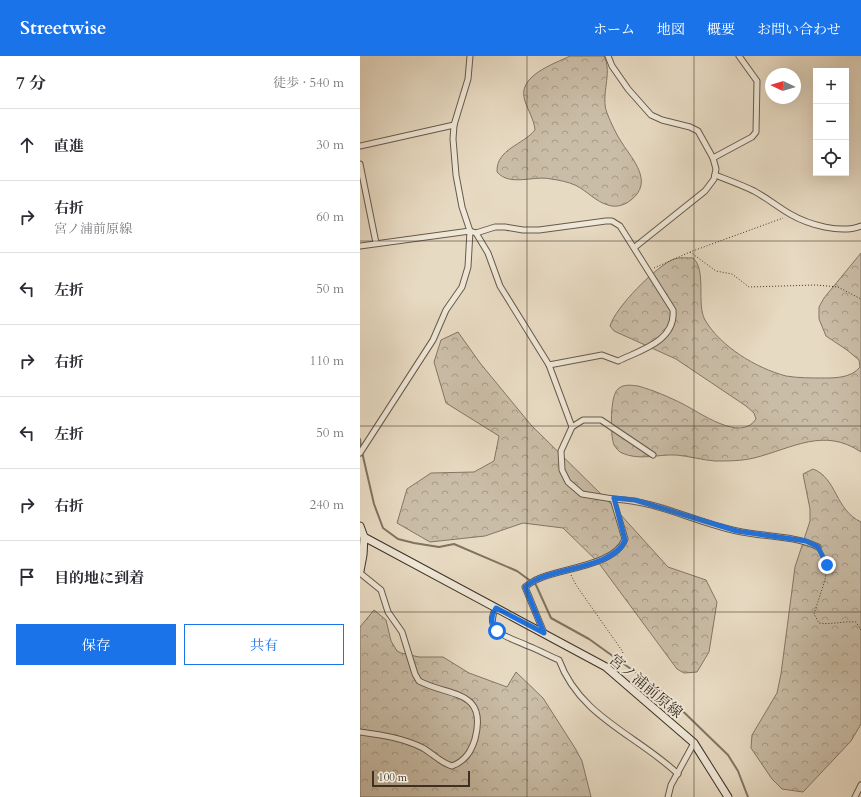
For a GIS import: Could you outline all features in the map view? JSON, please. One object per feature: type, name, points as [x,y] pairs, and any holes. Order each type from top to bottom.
[{"type":"main road","points":[[360,526],[364,536],[360,572]]},
{"type":"main road","name":"宮ノ浦前原線","points":[[364,536],[612,671],[694,743],[728,797]]},
{"type":"street","points":[[360,453],[426,351],[446,310],[462,287],[468,267],[470,231],[462,207],[455,170],[454,125],[468,79],[470,56]]},
{"type":"street","points":[[608,56],[612,66],[628,89],[651,115],[662,120],[690,127],[698,131],[714,158],[716,169],[714,179],[704,191],[635,248]]},
{"type":"street","points":[[714,158],[752,137],[756,132],[757,81],[739,56]]},
{"type":"street","points":[[360,146],[454,125]]},
{"type":"street","points":[[360,164],[376,243]]},
{"type":"street","points":[[715,175],[754,191],[792,215],[808,221],[840,229],[851,229],[861,226]]},
{"type":"street","points":[[360,246],[470,231],[476,233],[495,227],[539,230],[606,221],[612,221],[620,226],[673,310],[674,316],[670,329],[656,343],[618,361],[602,355],[549,365]]},
{"type":"street","points":[[476,233],[488,253],[500,286],[549,365],[572,427]]},
{"type":"street","points":[[653,455],[601,420],[583,420],[572,427],[561,450],[562,470],[568,482],[582,494],[635,500],[726,529],[763,536],[806,541],[818,547]]},
{"type":"street","points":[[544,633],[525,587],[537,579],[589,564],[612,554],[623,544],[625,540],[614,498]]},
{"type":"street","points":[[360,572],[381,590],[388,612],[402,632],[415,674],[419,681],[464,696],[474,708],[478,723],[473,745],[469,753],[464,760],[452,766],[446,765],[429,751],[417,745],[397,738],[360,732]]},
{"type":"street","points":[[496,608],[491,617],[497,631],[511,640],[559,660],[575,691],[590,708],[665,761],[678,774]]},
{"type":"street","points":[[668,797],[671,785],[694,743]]},
{"type":"street","points":[[854,797],[861,785]]},
{"type":"path","points":[[649,271],[690,252],[792,215]]},
{"type":"path","points":[[690,252],[716,271],[732,274],[749,287],[816,285],[838,287],[861,299]]},
{"type":"path","points":[[818,547],[827,565],[825,580],[814,614],[819,623],[827,624],[841,621],[856,622],[861,630]]},
{"type":"path","points":[[568,569],[576,585],[623,652],[612,671]]},
{"type":"green space","points":[[570,56],[604,56],[607,70],[605,106],[607,113],[618,136],[636,164],[641,179],[641,186],[638,193],[623,205],[611,206],[595,199],[579,187],[563,181],[544,178],[515,180],[502,176],[497,172],[498,164],[505,153],[524,140],[535,130],[525,101],[524,92],[526,85],[538,72]]},
{"type":"green space","points":[[861,253],[861,452],[847,445],[834,441],[821,440],[795,445],[754,458],[730,461],[715,461],[676,455],[635,457],[622,453],[617,449],[614,445],[612,433],[612,407],[615,393],[620,387],[630,385],[638,386],[667,396],[709,419],[731,427],[741,428],[749,426],[756,419],[754,413],[746,406],[676,359],[614,331],[610,326],[613,318],[637,288],[657,270],[674,259],[693,258],[700,270],[702,313],[705,320],[720,339],[740,355],[763,368],[786,376],[828,378],[848,375],[860,367],[859,360],[826,336],[819,319],[819,307],[824,298]]},
{"type":"green space","points":[[458,332],[480,363],[531,425],[611,504],[668,567],[706,580],[717,602],[709,652],[697,672],[684,673],[677,669],[598,562],[563,528],[523,523],[485,536],[430,542],[397,523],[407,489],[431,473],[474,472],[494,461],[499,436],[446,403],[434,362],[441,340]]},
{"type":"green space","points":[[813,469],[821,473],[827,479],[846,510],[852,517],[861,522],[861,724],[851,741],[803,792],[782,789],[772,779],[751,748],[752,735],[777,693],[781,674],[795,567],[810,521],[810,509],[803,474]]},
{"type":"green space","points":[[374,610],[386,620],[391,641],[397,651],[401,653],[419,657],[443,657],[469,673],[507,687],[516,672],[543,698],[575,748],[582,761],[591,797],[360,797],[360,627]]},
{"type":"waterway","points":[[360,439],[361,448]]},
{"type":"waterway","points":[[362,452],[374,504],[383,528],[398,539],[414,543],[439,547],[454,544],[517,571],[536,585],[551,618],[589,639],[663,692],[728,755],[738,771],[748,797]]},
{"type":"route","points":[[497,631],[491,617],[496,608],[544,633],[525,587],[537,579],[589,564],[618,550],[625,540],[614,498],[635,500],[660,506],[720,527],[737,531],[763,536],[806,541],[818,547],[827,565]]}]
